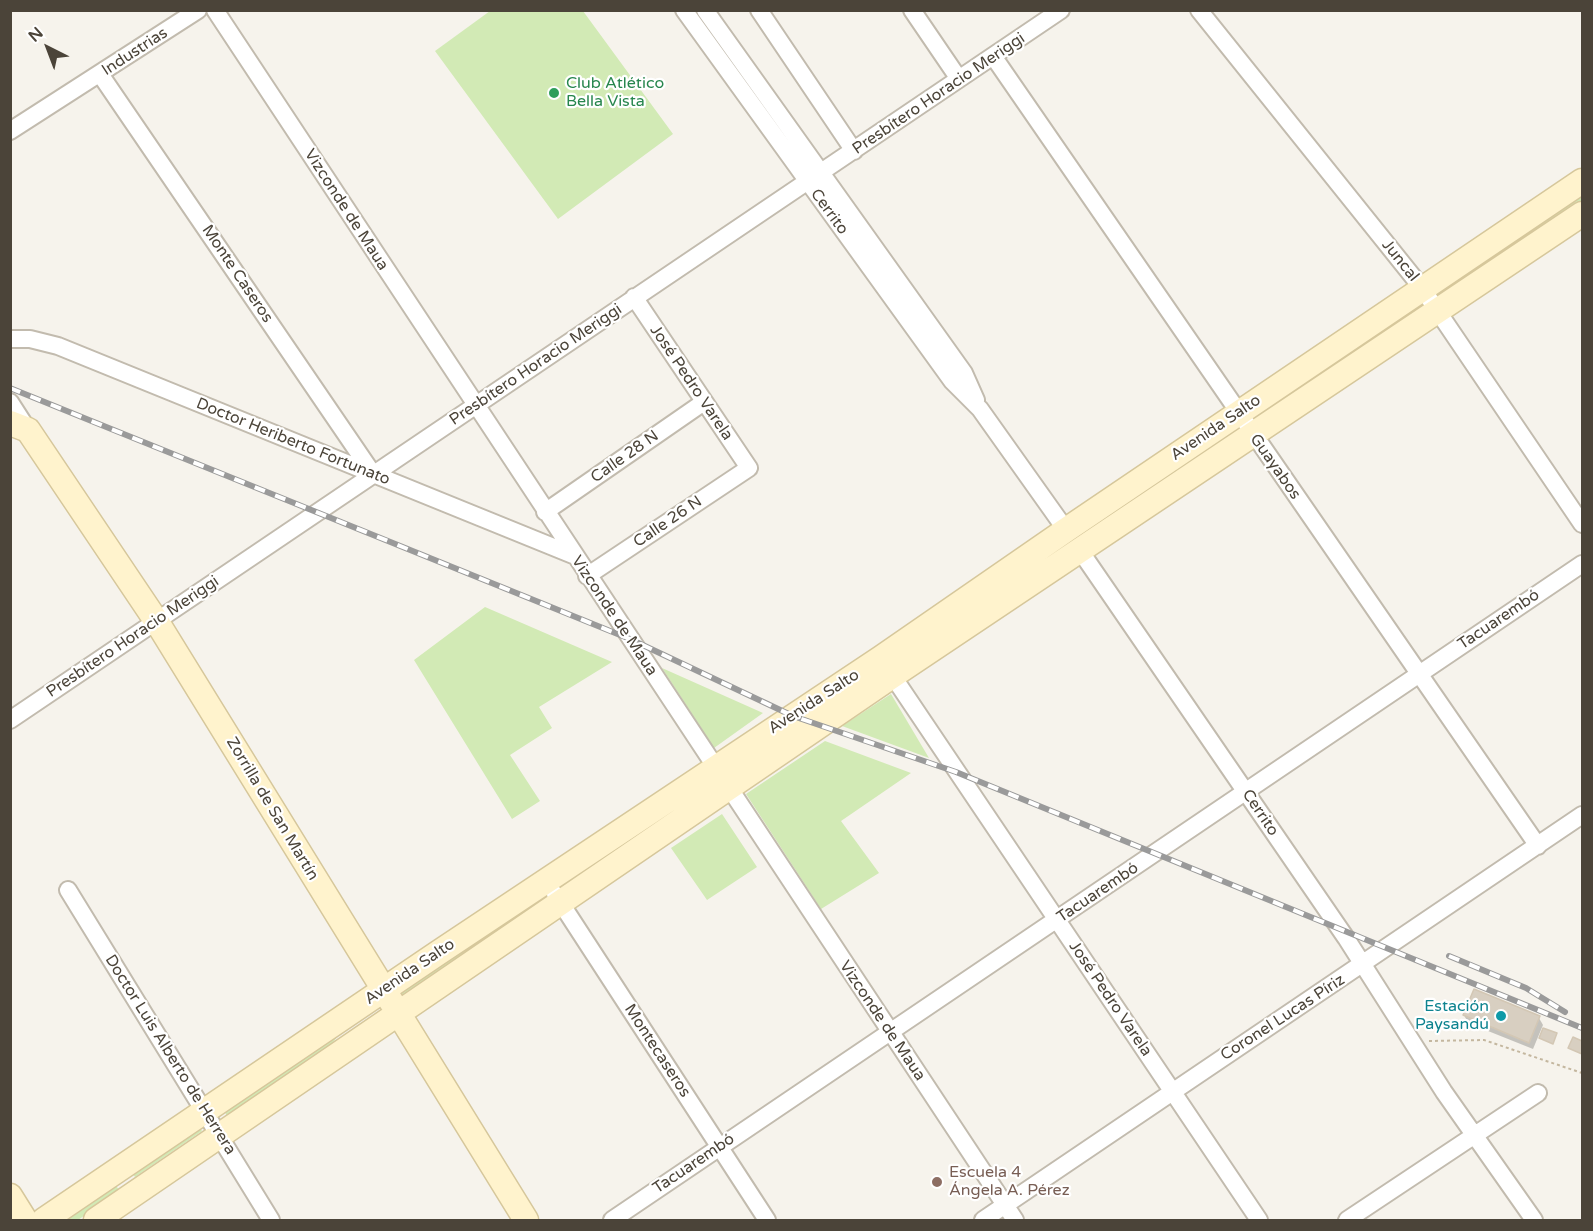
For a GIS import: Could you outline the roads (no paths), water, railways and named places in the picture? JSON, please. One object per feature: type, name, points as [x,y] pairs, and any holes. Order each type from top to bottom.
[{"type":"street","name":"Industrias","points":[[10,131],[198,10]]},
{"type":"street","name":"Vizconde de Maua","points":[[214,10],[1015,1221]]},
{"type":"street","name":"Cerrito","points":[[684,10],[815,179]]},
{"type":"street","name":"Cerrito","points":[[705,10],[815,179],[952,381],[980,409],[1066,530],[1363,965],[1444,1092],[1476,1134],[1534,1221]]},
{"type":"street","points":[[759,10],[854,152]]},
{"type":"street","points":[[912,10],[959,79]]},
{"type":"street","name":"Presbítero Horacio Meriggi","points":[[10,720],[634,297],[815,179],[1061,10]]},
{"type":"street","name":"Juncal","points":[[1199,10],[1422,288],[1582,524]]},
{"type":"street","name":"Guayabos","points":[[993,56],[1538,846]]},
{"type":"street","name":"Monte Caseros","points":[[100,74],[373,474]]},
{"type":"street","name":"Avenida Salto","points":[[96,1221],[132,1194],[729,790],[1066,530],[1582,181]]},
{"type":"street","name":"Avenida Salto","points":[[44,1221],[117,1169],[715,768],[1081,552],[1582,214]]},
{"type":"street","name":"José Pedro Varela","points":[[634,297],[749,468]]},
{"type":"street","name":"Doctor Heriberto Fortunato","points":[[10,339],[30,339],[58,346],[573,555]]},
{"type":"street","name":"Calle 28 N","points":[[545,513],[704,402]]},
{"type":"street","name":"Zorrilla de San Martín","points":[[16,415],[157,622],[526,1221]]},
{"type":"street","name":"Calle 26 N","points":[[587,576],[749,468]]},
{"type":"street","name":"Tacuarembó","points":[[612,1221],[1582,564]]},
{"type":"street","name":"José Pedro Varela","points":[[886,667],[1259,1221]]},
{"type":"street","name":"Coronel Lucas Píriz","points":[[983,1221],[1582,815]]},
{"type":"street","name":"Montecaseros","points":[[546,881],[562,902],[767,1221]]},
{"type":"street","name":"Doctor Luis Alberto de Herrera","points":[[68,890],[272,1221]]},
{"type":"street","points":[[1347,1221],[1538,1093]]},
{"type":"street","points":[[117,1169],[132,1194]]},
{"type":"street","points":[[10,1196],[25,1221]]},
{"type":"railway","points":[[10,388],[630,639],[793,716],[956,772],[1582,1028]]},
{"type":"railway","points":[[1449,956],[1526,988],[1565,1012]]},
{"type":"place","name":"Club Atlético Bella Vista","points":[[554,93]]},
{"type":"place","name":"Estación Paysandú","points":[[1501,1016]]},
{"type":"place","name":"Escuela 4 Ángela A. Pérez","points":[[937,1182]]}]
